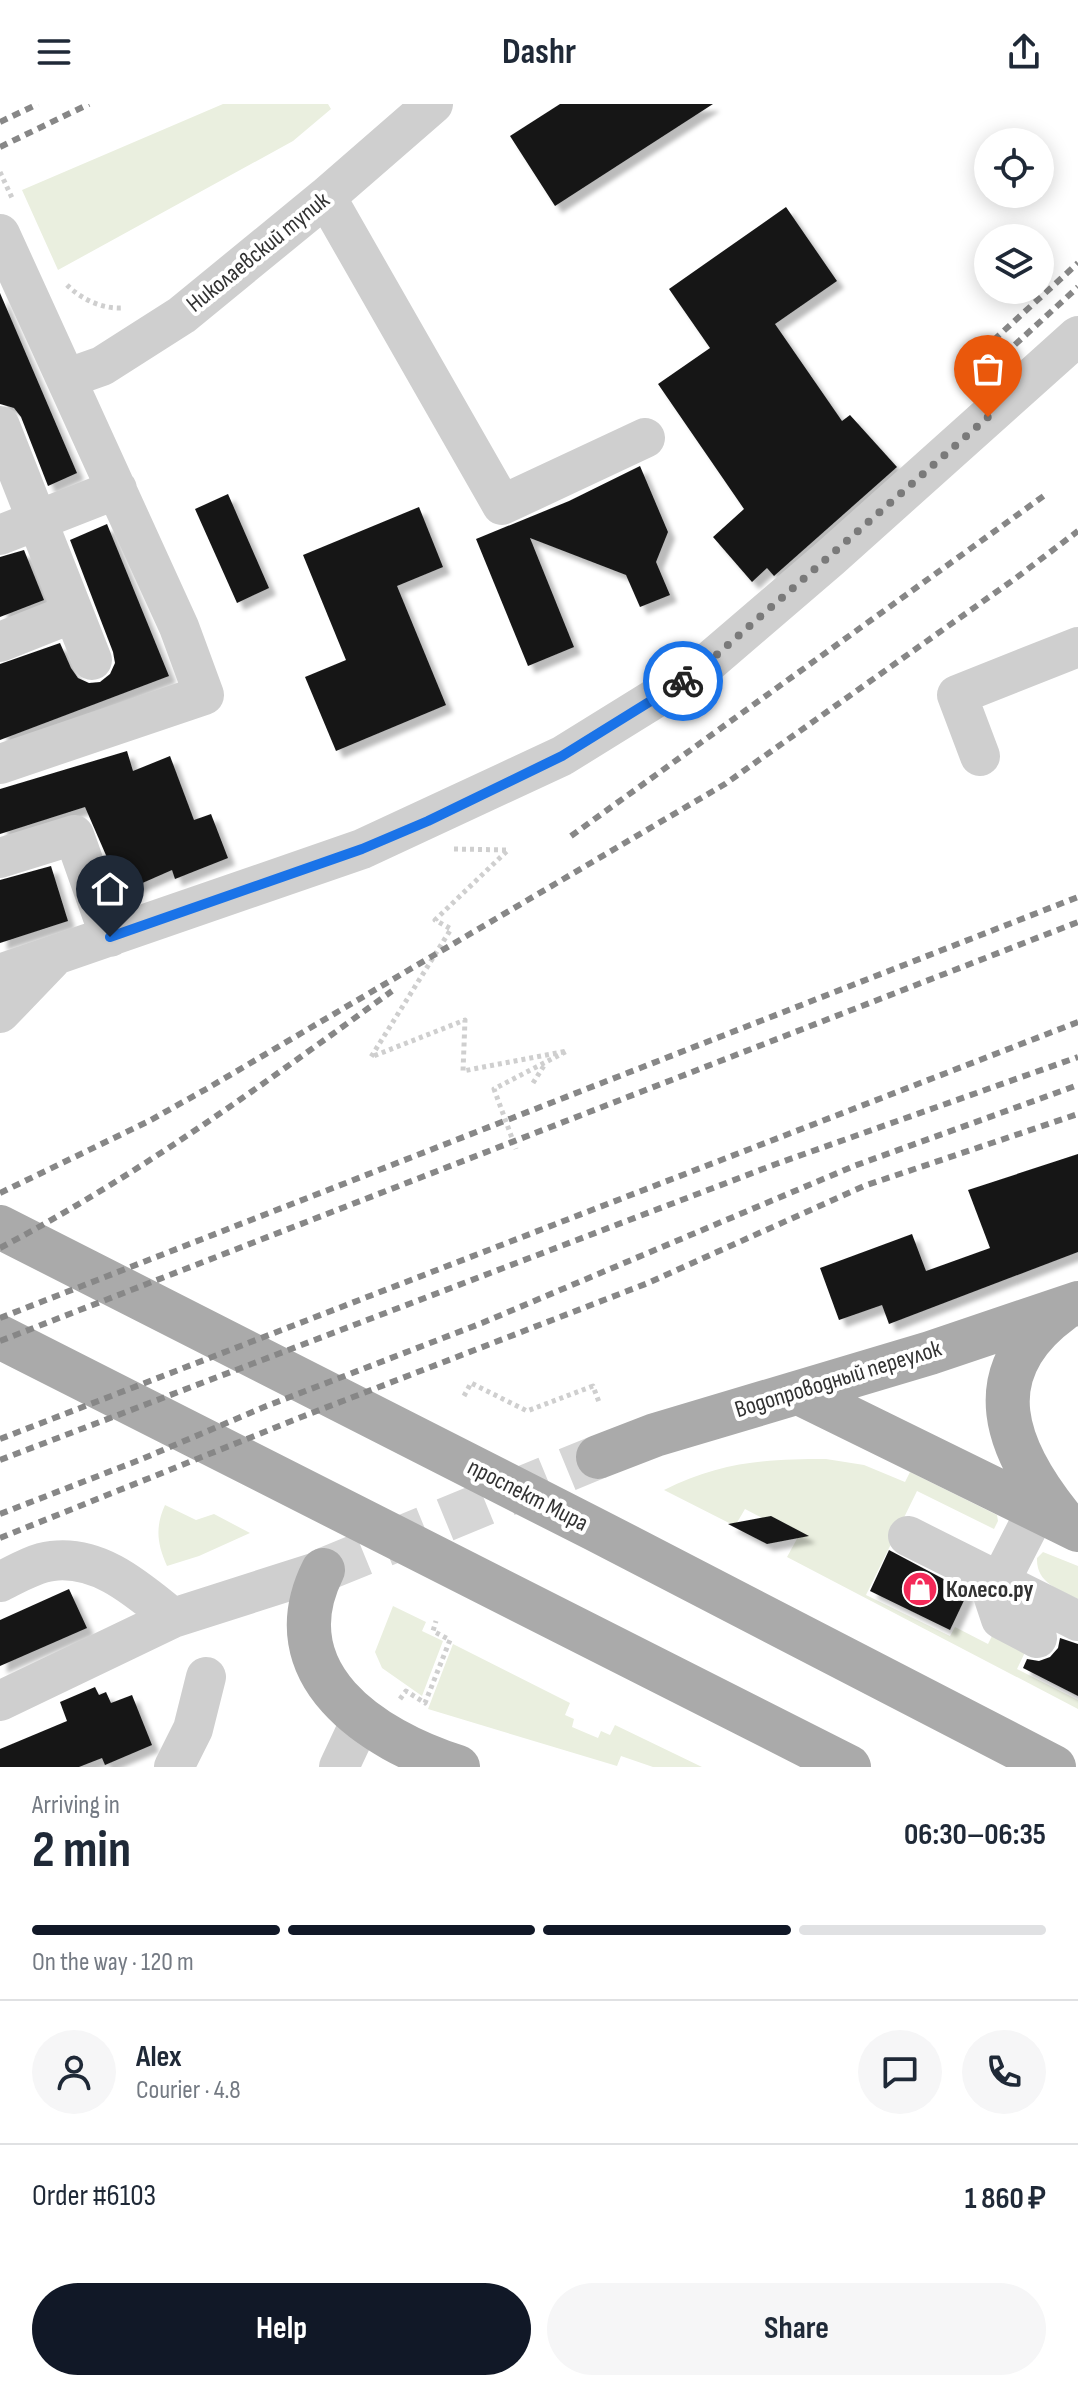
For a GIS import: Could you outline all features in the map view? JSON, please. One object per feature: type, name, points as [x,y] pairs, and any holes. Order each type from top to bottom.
[{"type":"main road","name":"проспект Мира","points":[[0,1227],[1054,1767]]},
{"type":"main road","name":"Водопроводный переулок","points":[[598,1457],[670,1430],[930,1353],[1072,1305]]},
{"type":"main road","points":[[1061,1521],[1016,1448],[1008,1409],[1011,1377],[1018,1357],[1031,1337],[1072,1305]]},
{"type":"main road","points":[[0,1337],[849,1767]]},
{"type":"main road","points":[[799,1393],[1061,1521]]},
{"type":"main road","points":[[323,1570],[310,1603],[310,1641],[318,1665],[332,1690],[361,1720],[397,1741],[458,1767]]},
{"type":"street","name":"Николаевский тупик","points":[[68,378],[102,366],[182,315],[433,104]]},
{"type":"street","points":[[326,197],[502,505],[645,438]]},
{"type":"street","points":[[0,764],[204,695],[179,627],[8,250]]},
{"type":"street","points":[[0,974],[362,849],[428,821],[562,756],[696,673],[1078,336]]},
{"type":"street","points":[[0,426],[92,660]]},
{"type":"street","points":[[0,535],[117,489]]},
{"type":"street","points":[[0,642],[73,613]]},
{"type":"street","points":[[980,756],[957,695],[1078,647]]},
{"type":"street","points":[[0,858],[74,835],[110,937]]},
{"type":"street","points":[[0,1013],[54,957]]},
{"type":"street","points":[[1037,1638],[1001,1619],[993,1595],[1000,1582],[1061,1521]]},
{"type":"street","points":[[908,1536],[1078,1621]]},
{"type":"street","points":[[0,1582],[53,1561],[78,1562],[104,1568],[173,1618]]},
{"type":"street","points":[[0,1701],[173,1618],[323,1570]]},
{"type":"street","points":[[174,1767],[193,1729],[206,1677]]},
{"type":"street","points":[[339,1767],[361,1720]]},
{"type":"path","points":[[62,281],[79,296],[111,309],[146,308],[170,301],[182,315]]},
{"type":"path","points":[[428,821],[442,849],[508,850],[435,920],[451,929],[371,1057],[465,1020],[463,1071],[567,1051],[494,1089]]},
{"type":"path","points":[[494,1089],[546,1063],[533,1083]]},
{"type":"path","points":[[494,1089],[516,1149]]},
{"type":"path","points":[[464,1396],[471,1383],[527,1411],[593,1386],[599,1402]]},
{"type":"path","points":[[399,1700],[406,1691],[425,1703],[450,1640],[433,1631],[436,1621]]},
{"type":"green space","points":[[223,104],[328,104],[331,109],[293,141],[58,270],[22,190]]},
{"type":"green space","points":[[826,1459],[864,1465],[905,1482],[910,1472],[997,1515],[994,1529],[917,1491],[866,1595],[950,1636],[955,1627],[988,1644],[996,1628],[1029,1644],[1017,1669],[1078,1700],[1078,1709],[787,1557],[798,1537],[745,1509],[735,1526],[664,1490],[704,1473],[743,1464]]},
{"type":"green space","points":[[165,1505],[196,1520],[214,1514],[250,1533],[199,1556],[167,1566],[158,1536]]},
{"type":"green space","points":[[1043,1552],[1078,1566],[1078,1599],[1056,1589],[1040,1574],[1037,1558]]},
{"type":"green space","points":[[393,1606],[426,1622],[422,1631],[443,1641],[422,1696],[382,1668],[375,1652]]},
{"type":"green space","points":[[453,1644],[570,1703],[565,1715],[574,1719],[572,1727],[598,1738],[601,1731],[610,1735],[615,1725],[702,1767],[653,1767],[621,1756],[617,1766],[428,1709]]},
{"type":"building","points":[[560,104],[713,104],[555,206],[510,136]]},
{"type":"building","points":[[786,207],[837,281],[775,324],[842,421],[850,415],[897,467],[774,576],[767,568],[752,582],[713,537],[744,509],[658,384],[710,348],[669,289]]},
{"type":"building","points":[[0,293],[77,473],[48,486],[21,417],[14,408],[0,404]]},
{"type":"building","points":[[640,466],[668,532],[656,562],[670,595],[640,607],[626,575],[530,538],[574,647],[528,666],[476,539],[569,501]]},
{"type":"building","points":[[228,494],[269,588],[237,603],[195,509]]},
{"type":"building","points":[[419,507],[443,567],[397,586],[446,705],[336,751],[305,677],[346,660],[303,555]]},
{"type":"building","points":[[107,524],[169,676],[0,740],[0,664],[60,643],[78,678],[89,683],[100,682],[110,674],[115,663],[113,652],[70,540]]},
{"type":"building","points":[[24,550],[44,600],[0,617],[0,557]]},
{"type":"building","points":[[127,751],[133,771],[170,756],[194,820],[211,814],[228,858],[175,879],[172,870],[122,892],[85,807],[0,834],[0,789]]},
{"type":"building","points":[[51,866],[68,921],[0,943],[0,880]]},
{"type":"building","points":[[1078,1154],[1078,1252],[889,1324],[882,1305],[839,1320],[820,1268],[912,1234],[926,1271],[990,1248],[968,1190]]},
{"type":"building","points":[[771,1516],[809,1536],[767,1544],[728,1524]]},
{"type":"building","points":[[889,1550],[968,1592],[950,1630],[870,1591]]},
{"type":"building","points":[[69,1589],[87,1628],[0,1666],[0,1620]]},
{"type":"building","points":[[1060,1638],[1078,1644],[1078,1696],[1023,1668],[1027,1659],[1039,1661],[1050,1657],[1058,1648]]},
{"type":"building","points":[[95,1687],[99,1695],[106,1692],[111,1703],[132,1695],[152,1745],[105,1765],[102,1758],[79,1767],[0,1767],[0,1749],[67,1721],[60,1702]]},
{"type":"tunnel","points":[[323,1570],[598,1457]]},
{"type":"railway","points":[[0,122],[38,104]]},
{"type":"railway","points":[[0,147],[89,104]]},
{"type":"railway","points":[[973,359],[1078,263]]},
{"type":"railway","points":[[984,373],[1078,287]]},
{"type":"railway","points":[[571,836],[1045,495]]},
{"type":"railway","points":[[0,1193],[149,1121],[208,1088],[725,784],[1078,531]]},
{"type":"railway","points":[[0,1318],[1078,897]]},
{"type":"railway","points":[[0,1341],[1078,922]]},
{"type":"railway","points":[[0,1248],[152,1159],[392,991]]},
{"type":"railway","points":[[0,1439],[1078,1022]]},
{"type":"railway","points":[[0,1460],[776,1164],[1078,1057]]},
{"type":"railway","points":[[0,1514],[482,1323],[854,1166],[1078,1085]]},
{"type":"railway","points":[[0,1538],[648,1283],[864,1186],[1078,1114]]},
{"type":"way so far","points":[[683,681],[830,558],[988,417]]},
{"type":"place","name":"Колесо.ру","points":[[920,1589]]},
{"type":"route","points":[[110,937],[362,849],[428,821],[562,756],[683,681]]}]
